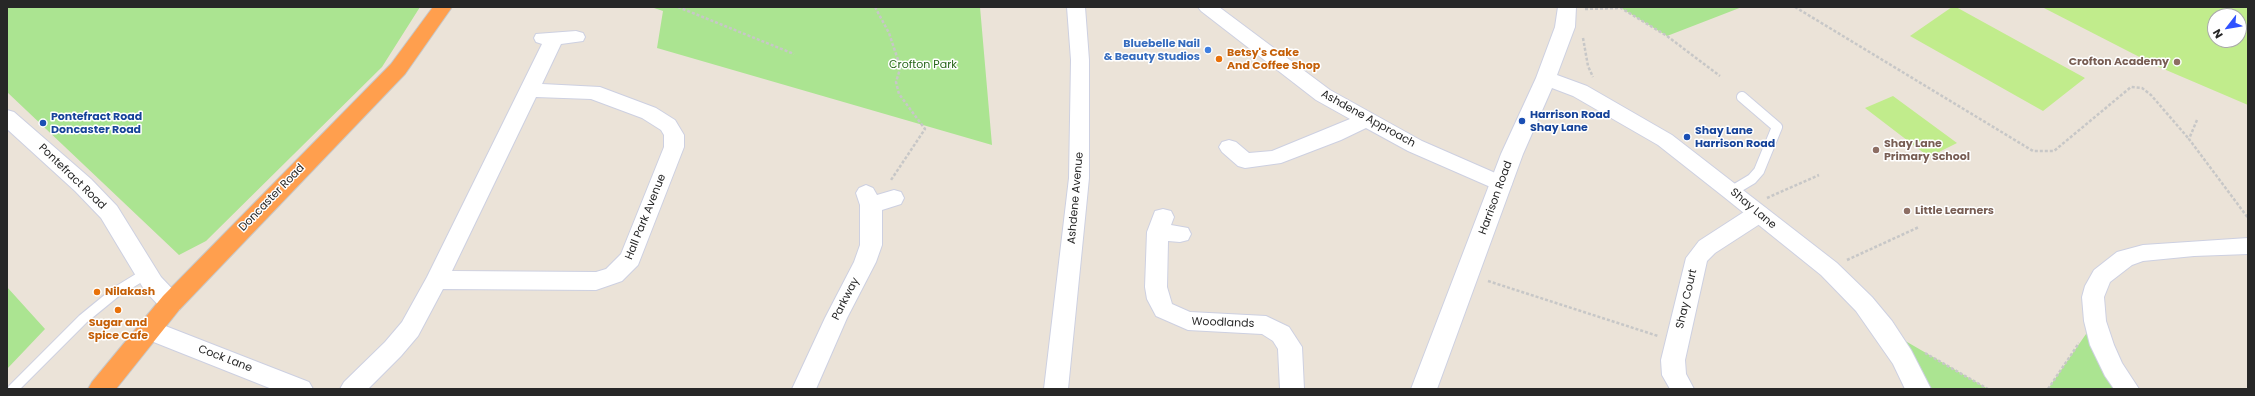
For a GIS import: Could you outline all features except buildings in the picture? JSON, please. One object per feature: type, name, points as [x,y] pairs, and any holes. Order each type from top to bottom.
[{"type":"highway","name":"Doncaster Road","points":[[101,389],[171,303],[398,69],[443,7]]},
{"type":"main road","name":"Harrison Road","points":[[1424,389],[1512,154],[1546,78],[1566,15]]},
{"type":"main road","name":"Shay Lane","points":[[1546,78],[1580,91],[1639,124],[1691,159],[1732,191],[1753,210],[1829,269],[1864,304],[1883,328],[1902,357],[1918,389]]},
{"type":"main road","name":"Pontefract Road","points":[[7,117],[83,184],[109,212],[131,245],[153,284],[171,303]]},
{"type":"main road","name":"Cock Lane","points":[[150,330],[300,389]]},
{"type":"street","name":"Ashdene Avenue","points":[[1056,389],[1079,178],[1080,60],[1076,7]]},
{"type":"street","name":"Ashdene Approach","points":[[1217,9],[1323,95],[1365,120],[1460,167],[1502,184]]},
{"type":"street","points":[[352,389],[393,349],[410,329],[437,280],[529,90],[549,38],[576,36]]},
{"type":"street","name":"Hall Park Avenue","points":[[437,280],[590,281],[606,279],[614,275],[630,260],[674,147],[674,135],[668,125],[649,113],[593,92],[529,90]]},
{"type":"street","points":[[1229,147],[1246,169],[1294,151],[1365,120]]},
{"type":"street","points":[[868,199],[894,198]]},
{"type":"street","name":"Parkway","points":[[804,389],[836,318],[865,262],[870,245],[868,199]]},
{"type":"street","name":"Shay Court","points":[[1682,389],[1674,375],[1673,360],[1689,297],[1696,258],[1707,247],[1753,210]]},
{"type":"street","name":"Woodlands","points":[[1167,228],[1156,287],[1158,299],[1164,310],[1188,321],[1266,324],[1281,334],[1290,347],[1292,389]]},
{"type":"street","points":[[2127,389],[2113,369],[2102,345],[2096,320],[2093,297],[2096,286],[2110,267],[2126,258],[2165,250],[2248,246]]},
{"type":"lane","points":[[1732,191],[1752,179],[1759,171],[1777,127],[1742,97]]},
{"type":"lane","points":[[12,389],[83,319],[116,292],[147,273]]},
{"type":"path","points":[[678,7],[794,54]]},
{"type":"path","points":[[868,199],[885,189],[925,129],[899,94],[896,82],[900,69],[899,63],[889,33],[875,7]]},
{"type":"path","points":[[1795,7],[2033,151],[2054,152],[2131,87],[2142,88],[2152,95],[2189,138],[2248,218]]},
{"type":"path","points":[[1566,15],[1621,8],[1667,36],[1720,76]]},
{"type":"path","points":[[1566,15],[1582,31],[1584,50],[1588,66],[1597,82]]},
{"type":"path","points":[[2189,138],[2197,120]]},
{"type":"path","points":[[1753,210],[1819,175]]},
{"type":"path","points":[[1829,269],[1919,227]]},
{"type":"path","points":[[1468,274],[1677,342]]},
{"type":"path","points":[[2048,389],[2096,320]]},
{"type":"path","points":[[1922,351],[1988,389]]},
{"type":"green space","points":[[7,7],[420,7],[382,67],[206,241],[179,255],[7,92]]},
{"type":"green space","name":"Crofton Park","points":[[651,7],[980,7],[992,145],[657,48],[663,11]]},
{"type":"green space","points":[[1742,7],[1667,36],[1621,8]]},
{"type":"green space","points":[[1952,7],[1956,7],[2085,78],[2043,111],[1910,36]]},
{"type":"green space","points":[[2042,7],[2248,7],[2248,105],[2159,67]]},
{"type":"green space","points":[[1893,96],[1957,143],[1929,157],[1865,108]]},
{"type":"green space","points":[[7,287],[45,329],[7,369]]},
{"type":"green space","points":[[2095,321],[2127,389],[2048,389]]},
{"type":"green space","points":[[1883,328],[1988,389],[1918,389]]},
{"type":"place","name":"Bluebelle Nail & Beauty Studios","points":[[1208,50]]},
{"type":"place","name":"Betsy's Cake And Coffee Shop","points":[[1219,59]]},
{"type":"place","name":"Crofton Academy","points":[[2177,62]]},
{"type":"place","name":"Harrison Road Shay Lane","points":[[1522,121]]},
{"type":"place","name":"Pontefract Road Doncaster Road","points":[[43,123]]},
{"type":"place","name":"Shay Lane Harrison Road","points":[[1687,137]]},
{"type":"place","name":"Shay Lane Primary School","points":[[1876,150]]},
{"type":"place","name":"Little Learners","points":[[1907,211]]},
{"type":"place","name":"Nilakash","points":[[97,292]]},
{"type":"place","name":"Sugar and Spice Cafe","points":[[118,310]]}]
